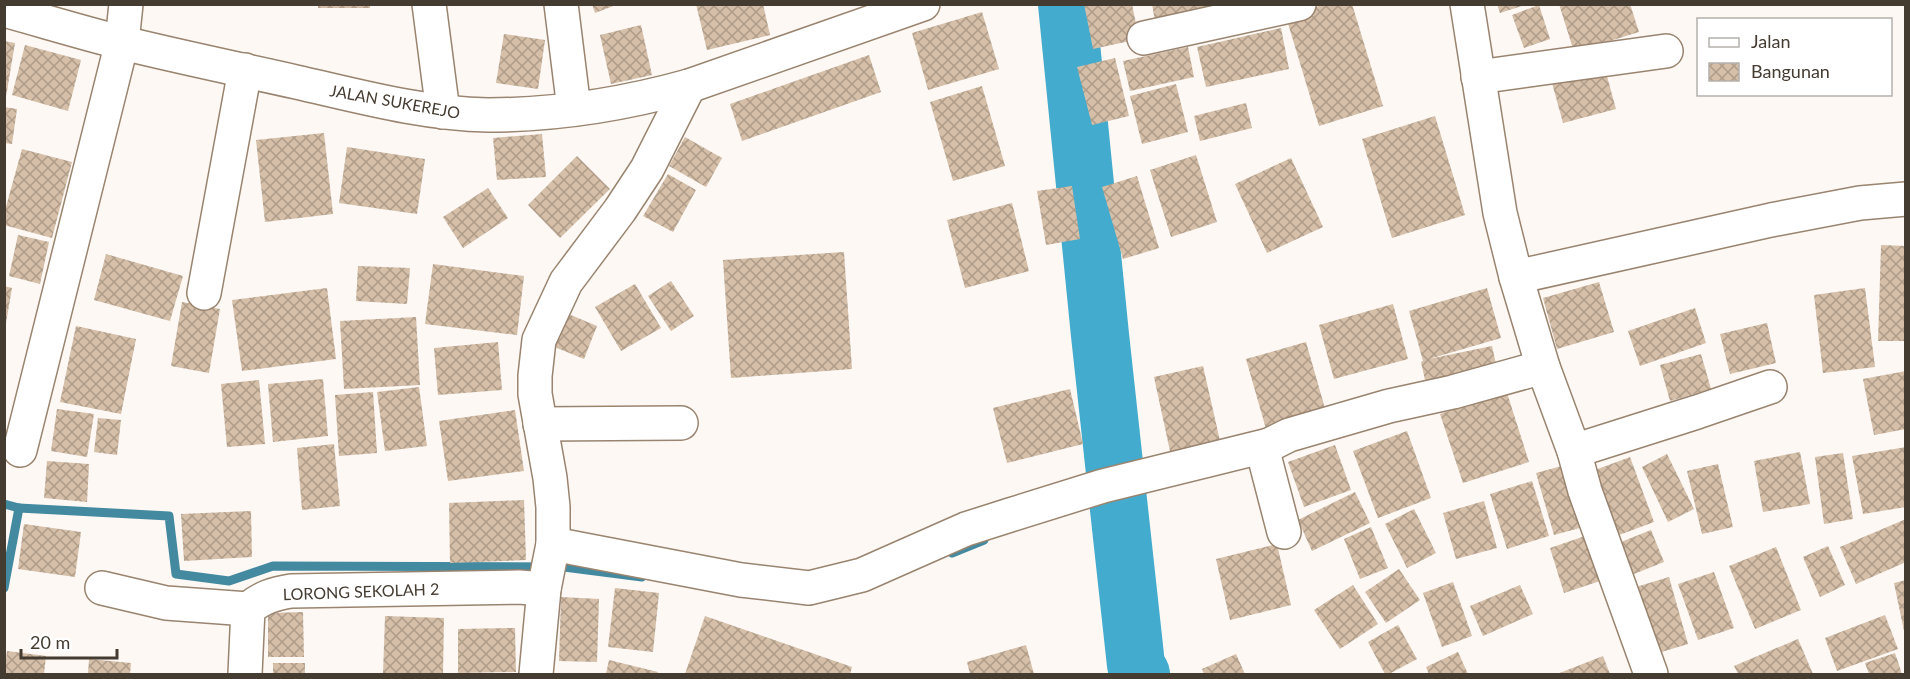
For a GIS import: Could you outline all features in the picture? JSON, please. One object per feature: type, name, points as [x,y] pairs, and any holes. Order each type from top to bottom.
[{"type":"street","points":[[20,450],[122,42],[126,4]]},
{"type":"street","points":[[429,4],[443,112]]},
{"type":"street","points":[[561,4],[574,109]]},
{"type":"street","name":"JALAN SUKEREJO","points":[[4,10],[122,42],[376,100],[443,112],[486,115],[574,109],[656,95],[689,86],[923,4]]},
{"type":"street","points":[[1144,38],[1299,4]]},
{"type":"street","points":[[1467,4],[1500,213],[1516,277],[1543,367],[1574,451],[1585,491],[1651,675]]},
{"type":"street","points":[[1478,77],[1666,51]]},
{"type":"street","points":[[204,293],[245,70]]},
{"type":"street","points":[[536,675],[553,507],[535,394],[539,340],[566,282],[648,169],[689,86]]},
{"type":"street","points":[[1516,277],[1771,220],[1860,203],[1905,199]]},
{"type":"street","name":"LORONG SEKOLAH 2","points":[[248,609],[260,599],[291,591],[519,587],[548,567],[741,580],[809,588],[862,575],[966,530],[1103,486],[1269,445],[1289,435],[1389,405],[1453,392],[1543,367]]},
{"type":"street","points":[[1574,451],[1770,387]]},
{"type":"street","points":[[540,424],[681,423]]},
{"type":"street","points":[[1269,445],[1265,451],[1265,459],[1284,532]]},
{"type":"street","points":[[102,588],[166,603],[248,609],[245,675]]},
{"type":"building","points":[[318,4],[370,4],[370,8],[318,8]]},
{"type":"building","points":[[592,4],[616,4],[616,5],[595,13]]},
{"type":"building","points":[[696,4],[763,4],[770,35],[707,50]]},
{"type":"building","points":[[1084,4],[1132,4],[1139,39],[1093,49]]},
{"type":"building","points":[[1152,4],[1225,4],[1157,33]]},
{"type":"building","points":[[1325,4],[1352,4],[1383,106],[1319,126],[1286,17]]},
{"type":"building","points":[[1497,4],[1525,4],[1525,5],[1500,13]]},
{"type":"building","points":[[1559,4],[1630,4],[1639,32],[1574,52]]},
{"type":"building","points":[[1539,5],[1550,39],[1524,48],[1512,15]]},
{"type":"building","points":[[982,12],[999,69],[928,90],[912,33]]},
{"type":"building","points":[[641,25],[652,75],[611,84],[600,35]]},
{"type":"building","points":[[1281,28],[1289,69],[1206,87],[1197,47]]},
{"type":"building","points":[[504,34],[545,40],[538,89],[496,83]]},
{"type":"building","points":[[4,41],[15,43],[6,97],[4,97]]},
{"type":"building","points":[[25,45],[81,60],[68,111],[12,95]]},
{"type":"building","points":[[1188,47],[1194,77],[1130,91],[1123,61]]},
{"type":"building","points":[[869,55],[881,92],[742,141],[730,104]]},
{"type":"building","points":[[1115,58],[1129,116],[1092,125],[1077,67]]},
{"type":"building","points":[[1605,69],[1616,109],[1563,123],[1552,83]]},
{"type":"building","points":[[1176,84],[1188,132],[1142,144],[1130,96]]},
{"type":"building","points":[[982,86],[1005,166],[953,181],[930,102]]},
{"type":"building","points":[[1246,103],[1252,128],[1200,141],[1194,116]]},
{"type":"building","points":[[4,107],[17,109],[12,144],[4,143]]},
{"type":"building","points":[[1435,116],[1465,215],[1392,238],[1362,139]]},
{"type":"building","points":[[324,133],[333,214],[265,222],[256,140]]},
{"type":"building","points":[[542,134],[546,177],[497,180],[493,138]]},
{"type":"building","points":[[685,137],[722,158],[706,187],[669,166]]},
{"type":"building","points":[[347,147],[425,159],[417,214],[339,203]]},
{"type":"building","points":[[22,149],[72,162],[52,238],[4,225],[4,214]]},
{"type":"building","points":[[1196,155],[1217,222],[1171,237],[1150,170]]},
{"type":"building","points":[[577,156],[610,189],[560,238],[528,205]]},
{"type":"building","points":[[1291,158],[1323,227],[1267,253],[1235,184]]},
{"type":"building","points":[[668,174],[696,190],[673,232],[643,216]]},
{"type":"building","points":[[1137,176],[1159,248],[1123,259],[1102,187]]},
{"type":"building","points":[[1072,186],[1080,239],[1046,245],[1037,191]]},
{"type":"building","points":[[488,188],[508,218],[463,248],[443,217]]},
{"type":"building","points":[[1012,203],[1029,271],[965,288],[947,220]]},
{"type":"building","points":[[18,235],[49,242],[40,284],[9,276]]},
{"type":"building","points":[[1881,245],[1906,246],[1906,341],[1878,341]]},
{"type":"building","points":[[844,252],[852,369],[731,378],[723,260]]},
{"type":"building","points":[[106,254],[183,276],[170,321],[94,300]]},
{"type":"building","points":[[433,264],[524,276],[517,335],[425,324]]},
{"type":"building","points":[[358,266],[410,268],[407,304],[356,301]]},
{"type":"building","points":[[671,281],[694,316],[671,331],[648,296]]},
{"type":"building","points":[[1599,282],[1614,332],[1557,349],[1543,298]]},
{"type":"building","points":[[635,284],[661,328],[621,351],[595,307]]},
{"type":"building","points":[[4,286],[12,288],[6,323],[4,323]]},
{"type":"building","points":[[327,288],[336,359],[242,371],[232,300]]},
{"type":"building","points":[[1487,288],[1501,338],[1429,359],[1492,346],[1498,373],[1427,389],[1421,362],[1423,361],[1409,311]]},
{"type":"building","points":[[1865,288],[1875,367],[1823,373],[1814,295]]},
{"type":"building","points":[[182,302],[220,309],[209,373],[171,366]]},
{"type":"building","points":[[1393,304],[1408,359],[1334,379],[1319,325]]},
{"type":"building","points":[[1695,308],[1706,343],[1640,366],[1628,331]]},
{"type":"building","points":[[566,313],[597,326],[584,359],[552,346]]},
{"type":"building","points":[[416,317],[420,385],[344,389],[340,321]]},
{"type":"building","points":[[1767,323],[1776,363],[1730,374],[1720,334]]},
{"type":"building","points":[[76,326],[136,339],[121,414],[60,402]]},
{"type":"building","points":[[498,342],[502,390],[438,395],[434,348]]},
{"type":"building","points":[[1306,342],[1326,412],[1266,429],[1246,359]]},
{"type":"building","points":[[1701,354],[1711,389],[1670,401],[1660,365]]},
{"type":"building","points":[[1203,366],[1223,454],[1173,465],[1154,377]]},
{"type":"building","points":[[1906,371],[1906,429],[1874,435],[1863,379]]},
{"type":"building","points":[[323,379],[328,436],[273,442],[268,384]]},
{"type":"building","points":[[259,380],[265,444],[227,447],[221,384]]},
{"type":"building","points":[[419,387],[427,446],[385,451],[377,392]]},
{"type":"building","points":[[1070,389],[1083,444],[1007,463],[993,408]]},
{"type":"building","points":[[373,392],[377,453],[339,456],[335,395]]},
{"type":"building","points":[[1507,393],[1529,462],[1463,483],[1440,414]]},
{"type":"building","points":[[57,409],[94,414],[87,457],[51,451]]},
{"type":"building","points":[[515,410],[524,471],[448,481],[439,421]]},
{"type":"building","points":[[98,418],[121,420],[117,455],[94,452]]},
{"type":"building","points":[[1407,431],[1431,498],[1378,518],[1353,451]]},
{"type":"building","points":[[334,444],[340,506],[302,510],[297,448]]},
{"type":"building","points":[[1335,445],[1351,490],[1304,507],[1288,462]]},
{"type":"building","points":[[1906,447],[1906,507],[1863,514],[1852,456]]},
{"type":"building","points":[[1800,452],[1810,504],[1763,512],[1754,461]]},
{"type":"building","points":[[1843,453],[1853,519],[1824,524],[1815,457]]},
{"type":"building","points":[[1667,454],[1694,509],[1668,522],[1642,467]]},
{"type":"building","points":[[1630,457],[1654,522],[1611,538],[1587,473]]},
{"type":"building","points":[[47,461],[89,464],[87,502],[44,498]]},
{"type":"building","points":[[1569,464],[1587,526],[1554,535],[1536,473]]},
{"type":"building","points":[[1718,464],[1733,527],[1702,534],[1687,471]]},
{"type":"building","points":[[1532,481],[1549,536],[1507,549],[1490,494]]},
{"type":"building","points":[[1355,492],[1370,523],[1312,551],[1298,520]]},
{"type":"building","points":[[524,500],[526,560],[450,563],[449,503]]},
{"type":"building","points":[[1484,501],[1497,548],[1456,559],[1443,513]]},
{"type":"building","points":[[1414,509],[1436,553],[1407,568],[1385,524]]},
{"type":"building","points":[[251,511],[252,557],[184,561],[181,514]]},
{"type":"building","points":[[1906,519],[1906,562],[1856,584],[1840,547]]},
{"type":"building","points":[[24,524],[81,532],[75,577],[18,569]]},
{"type":"building","points":[[1371,527],[1388,568],[1360,579],[1344,539]]},
{"type":"building","points":[[1651,530],[1664,562],[1629,576],[1616,544]]},
{"type":"building","points":[[1588,535],[1603,580],[1564,593],[1550,548]]},
{"type":"building","points":[[1277,544],[1291,605],[1230,620],[1216,559]]},
{"type":"building","points":[[1828,546],[1845,585],[1820,597],[1803,557]]},
{"type":"building","points":[[1776,547],[1801,610],[1755,629],[1729,566]]},
{"type":"building","points":[[1399,569],[1420,600],[1386,623],[1365,592]]},
{"type":"building","points":[[1714,572],[1734,628],[1698,640],[1678,584]]},
{"type":"building","points":[[1669,577],[1688,644],[1655,654],[1636,587]]},
{"type":"building","points":[[1906,580],[1906,631],[1904,631],[1894,583]]},
{"type":"building","points":[[1453,582],[1472,636],[1442,647],[1423,593]]},
{"type":"building","points":[[1353,585],[1378,624],[1340,649],[1314,610]]},
{"type":"building","points":[[1520,585],[1533,614],[1483,636],[1470,606]]},
{"type":"building","points":[[615,588],[659,593],[653,652],[608,647]]},
{"type":"building","points":[[561,597],[599,599],[597,662],[559,661]]},
{"type":"building","points":[[303,612],[304,657],[268,657],[268,613]]},
{"type":"building","points":[[1885,615],[1898,649],[1837,671],[1825,638]]},
{"type":"building","points":[[385,616],[444,618],[443,674],[383,674]]},
{"type":"building","points":[[705,616],[852,667],[850,674],[685,674]]},
{"type":"building","points":[[1398,625],[1417,659],[1385,674],[1368,642]]},
{"type":"building","points":[[515,628],[516,672],[458,673],[458,629]]},
{"type":"building","points":[[1798,639],[1813,674],[1738,674],[1734,666]]},
{"type":"building","points":[[1026,645],[1034,674],[970,674],[967,662]]},
{"type":"building","points":[[7,651],[46,656],[44,674],[4,674]]},
{"type":"building","points":[[1458,652],[1468,674],[1429,674],[1426,667]]},
{"type":"building","points":[[1895,653],[1902,674],[1869,674],[1865,663]]},
{"type":"building","points":[[1236,654],[1245,674],[1204,674],[1202,669]]},
{"type":"building","points":[[1603,656],[1610,674],[1557,674]]},
{"type":"building","points":[[89,659],[131,663],[130,674],[88,674]]},
{"type":"building","points":[[609,660],[658,672],[657,674],[606,674]]},
{"type":"building","points":[[273,663],[305,663],[305,674],[273,674]]},
{"type":"waterway","points":[[1067,4],[1136,665],[1141,674]]},
{"type":"waterway","points":[[4,504],[19,508],[169,516],[176,574],[229,581],[273,566],[564,567],[642,577]]},
{"type":"waterway","points":[[4,588],[19,508]]},
{"type":"waterway","points":[[952,553],[984,540]]}]
